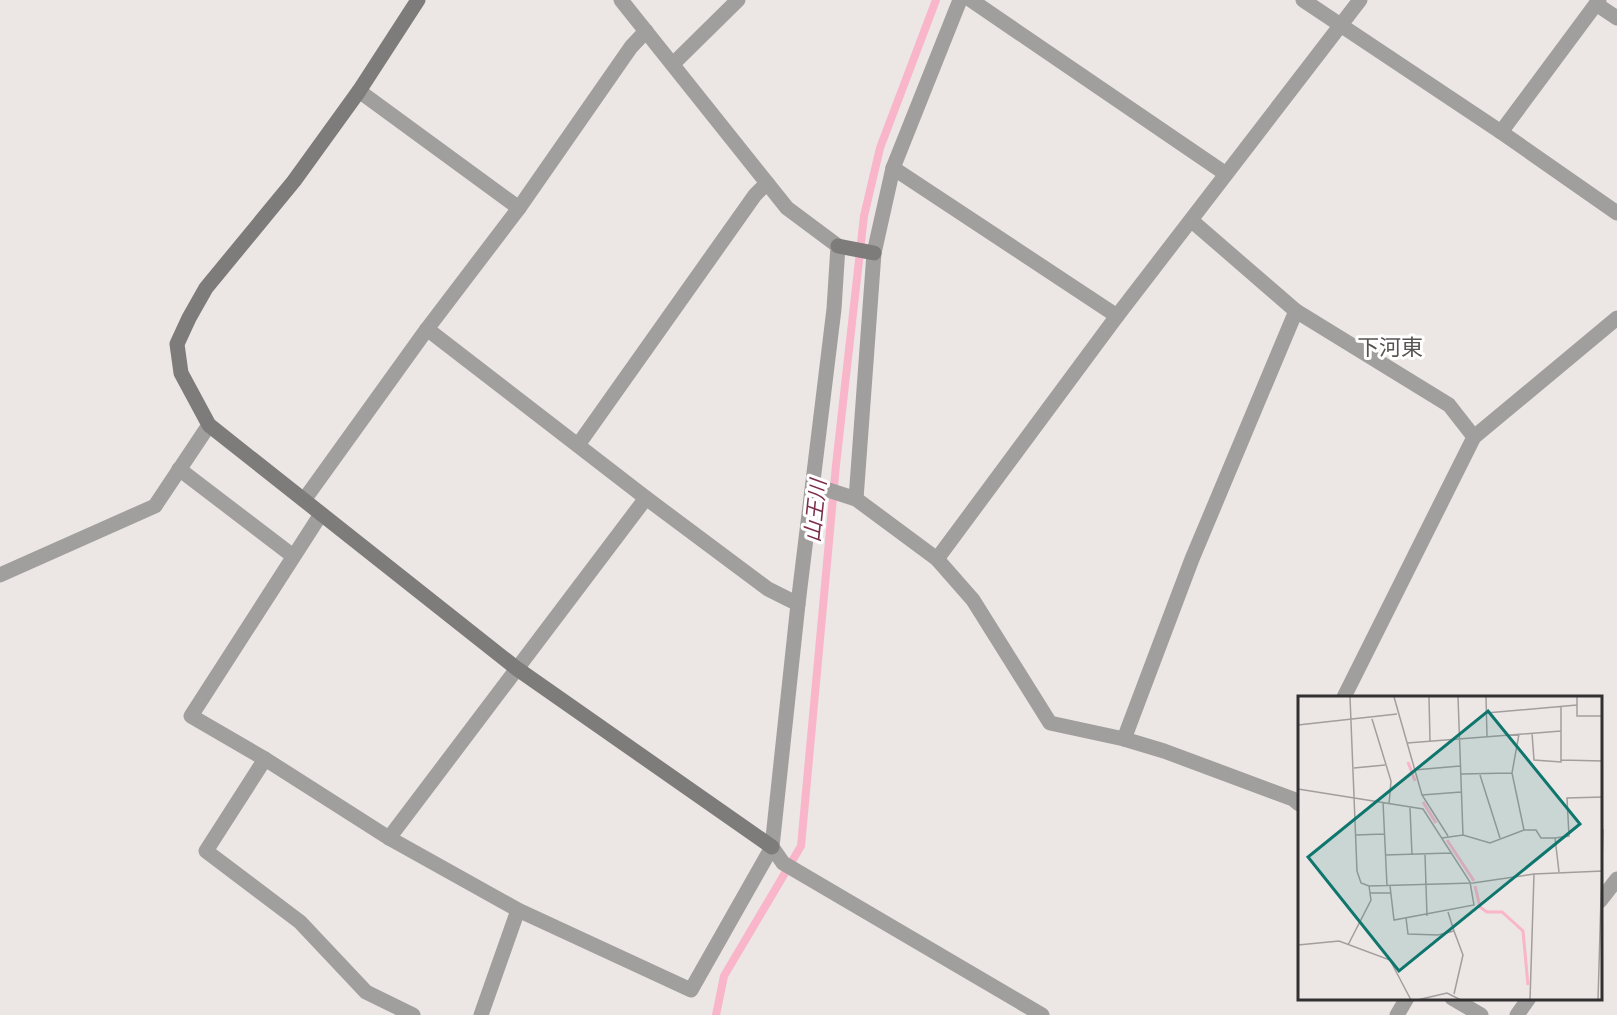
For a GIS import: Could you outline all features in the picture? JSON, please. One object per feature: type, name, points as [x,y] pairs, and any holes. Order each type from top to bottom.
[{"type":"street","points":[[418,0],[359,91],[294,181],[206,288],[189,318],[177,344],[181,373],[209,425],[516,668],[772,847],[783,863],[1042,1015]]},
{"type":"street","points":[[621,0],[787,208],[840,246],[873,253]]},
{"type":"street","points":[[673,64],[738,0]]},
{"type":"street","points":[[850,498],[873,253],[893,168],[960,0]]},
{"type":"street","points":[[971,0],[1226,174]]},
{"type":"street","points":[[1303,0],[1501,132],[1617,213]]},
{"type":"street","points":[[937,559],[1117,316],[1360,0]]},
{"type":"street","points":[[1501,132],[1597,2],[1617,18]]},
{"type":"street","points":[[303,500],[427,329],[519,208],[631,47],[646,31]]},
{"type":"street","points":[[359,91],[519,208]]},
{"type":"street","points":[[893,168],[1117,316]]},
{"type":"street","points":[[578,445],[755,195],[767,183]]},
{"type":"street","points":[[1192,221],[1296,311],[1449,405],[1474,437]]},
{"type":"street","points":[[321,514],[191,716],[265,759],[389,838],[518,910],[692,990],[772,847],[798,604],[818,486],[840,246]]},
{"type":"street","points":[[1124,739],[1191,559],[1296,311]]},
{"type":"street","points":[[1344,696],[1474,437],[1617,318]]},
{"type":"street","points":[[427,329],[768,589],[798,604]]},
{"type":"street","points":[[0,575],[155,506],[209,425]]},
{"type":"street","points":[[179,469],[293,556]]},
{"type":"street","points":[[818,486],[850,498],[937,559],[974,600],[1050,723],[1124,739],[1297,796]]},
{"type":"street","points":[[389,838],[646,498]]},
{"type":"street","points":[[265,759],[206,851],[300,922],[366,992],[413,1015]]},
{"type":"street","points":[[1602,898],[1617,879]]},
{"type":"street","points":[[481,1015],[518,910]]},
{"type":"street","points":[[1397,1015],[1406,1000]]},
{"type":"street","points":[[1454,1000],[1481,1015]]},
{"type":"street","points":[[1517,1015],[1528,1000]]},
{"type":"waterway","name":"山王川","points":[[716,1015],[724,976],[801,846],[836,465],[864,216],[880,148],[936,0]]},
{"type":"district","name":"下河東","points":[[1390,348]]}]
